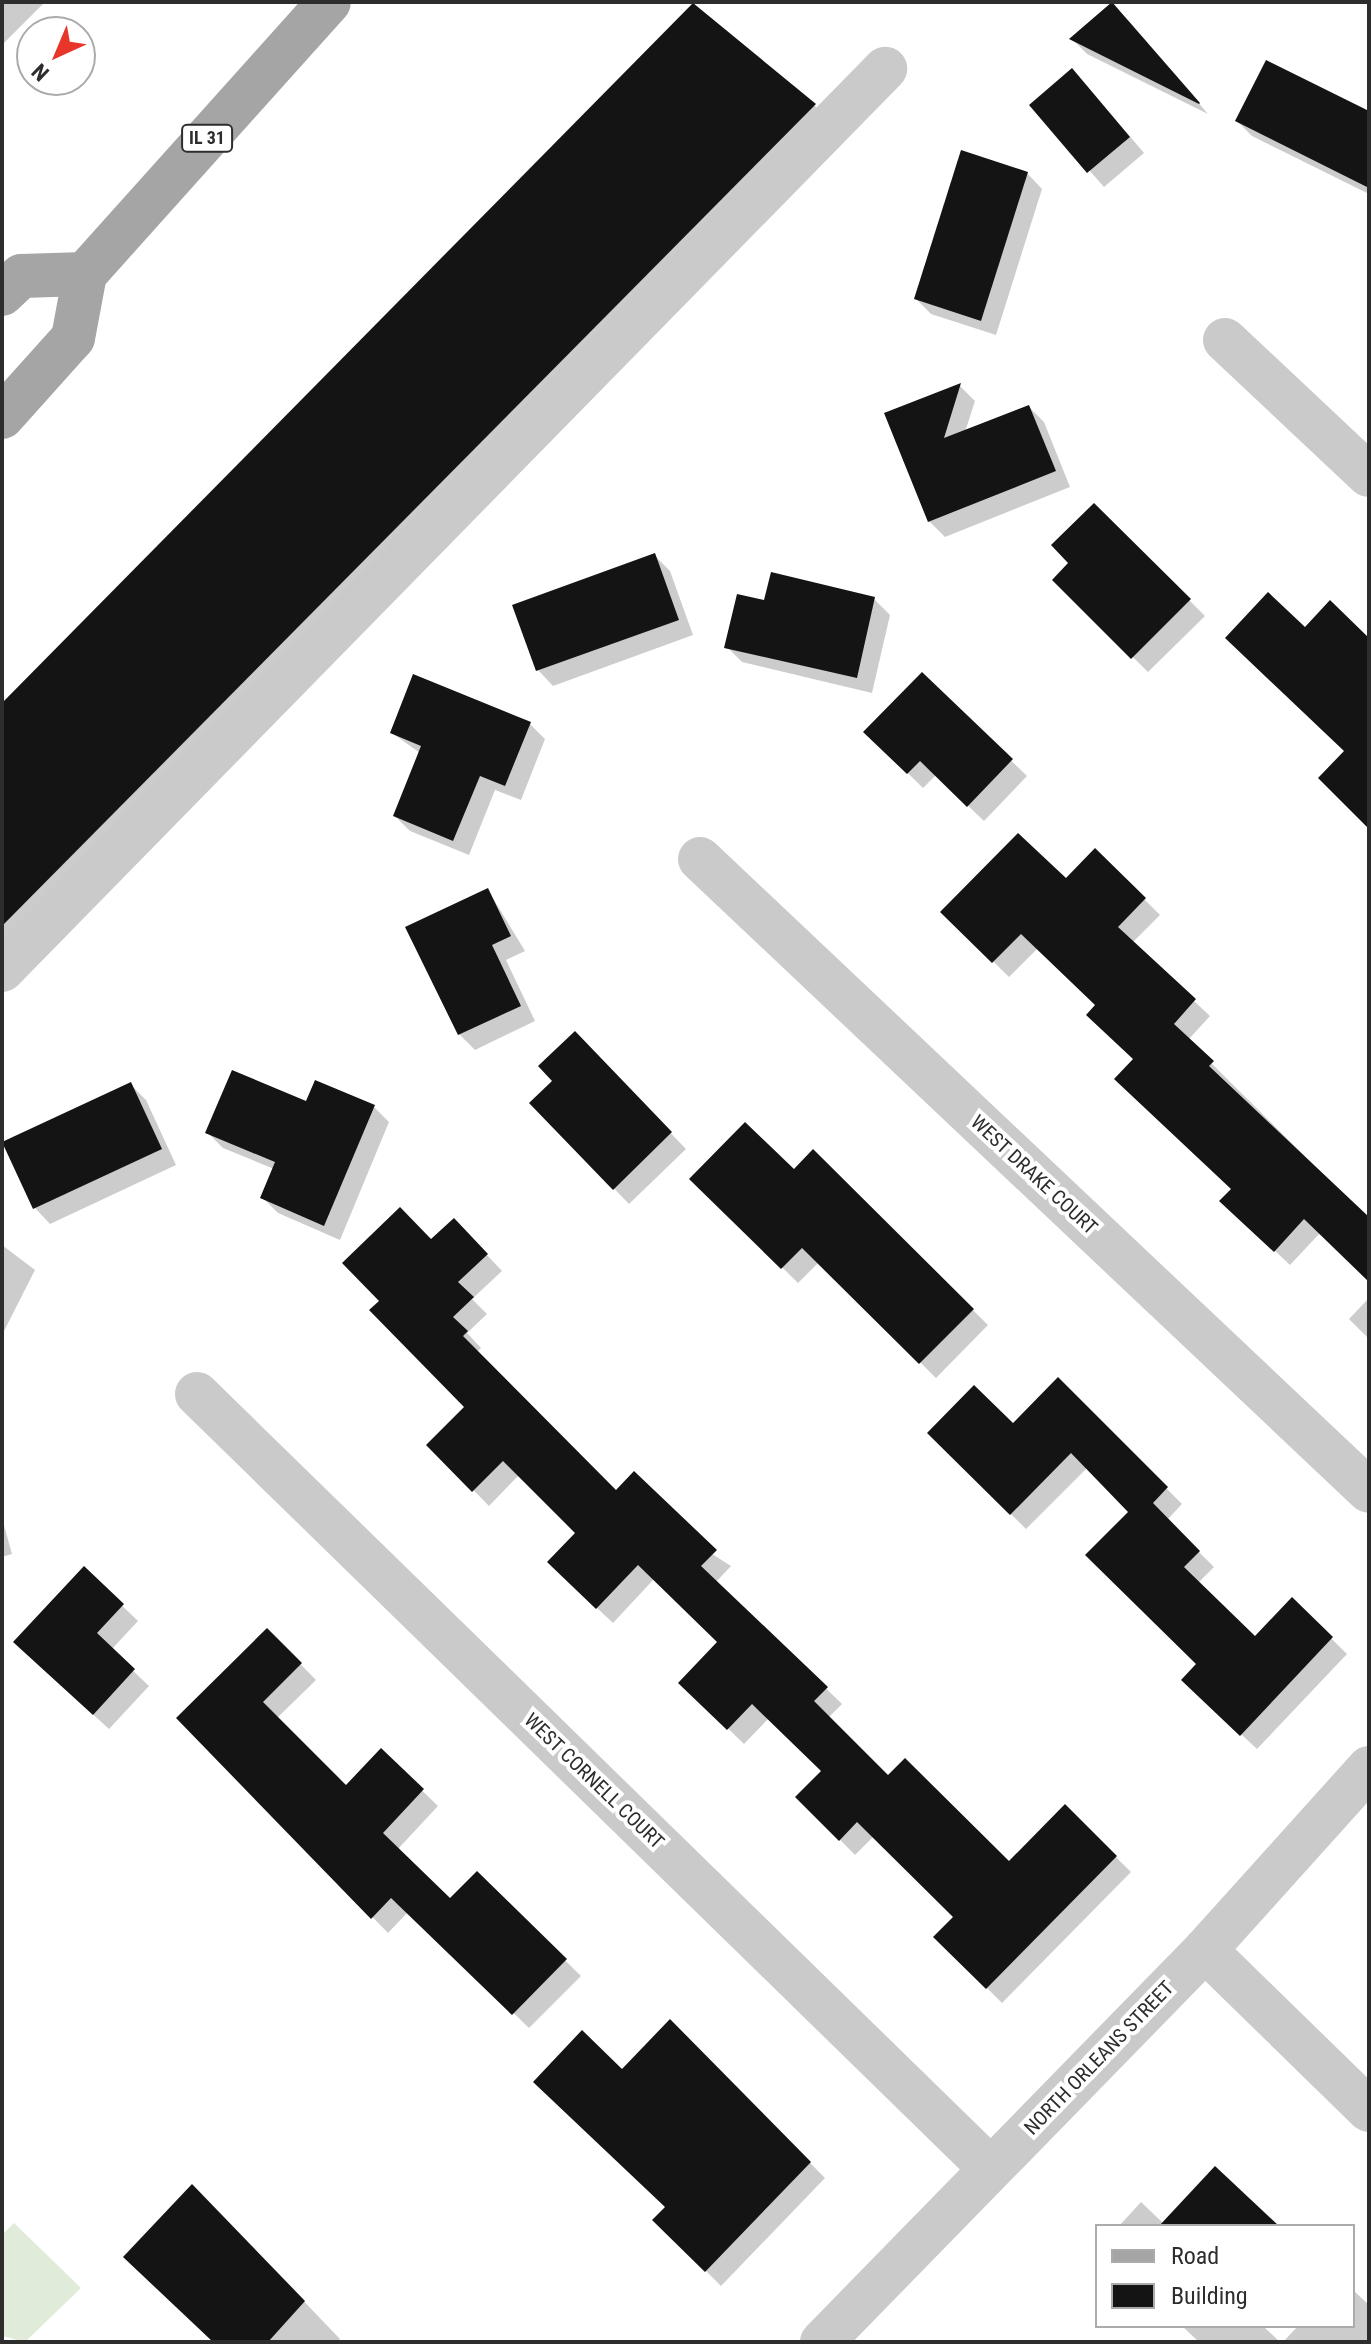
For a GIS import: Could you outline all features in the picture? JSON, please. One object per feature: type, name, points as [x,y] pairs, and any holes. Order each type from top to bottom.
[{"type":"main road","name":"IL 31","points":[[85,274],[329,2]]},
{"type":"main road","points":[[2,417],[73,338],[85,274],[21,276],[5,289]]},
{"type":"street","points":[[2,970],[885,69]]},
{"type":"street","points":[[1225,340],[1369,475]]},
{"type":"street","name":"WEST DRAKE COURT","points":[[700,859],[1369,1491]]},
{"type":"street","name":"WEST CORNELL COURT","points":[[197,1394],[990,2168]]},
{"type":"street","name":"NORTH ORLEANS STREET","points":[[822,2342],[1205,1950],[1369,1768]]},
{"type":"street","points":[[1205,1950],[1369,2110]]},
{"type":"green space","points":[[14,2223],[81,2288],[25,2342],[2,2336],[2,2235]]},
{"type":"building","points":[[1112,2],[1200,103],[1199,104],[1069,39]]},
{"type":"building","points":[[693,3],[816,104],[2,926],[2,703]]},
{"type":"building","points":[[1266,60],[1369,111],[1369,188],[1235,121]]},
{"type":"building","points":[[1072,68],[1130,137],[1087,173],[1029,105]]},
{"type":"building","points":[[961,150],[1028,172],[981,321],[914,299]]},
{"type":"building","points":[[961,383],[944,438],[1029,405],[1056,471],[928,522],[884,413]]},
{"type":"building","points":[[1094,503],[1191,599],[1131,659],[1052,580],[1068,563],[1051,545]]},
{"type":"building","points":[[655,553],[679,620],[536,671],[512,605]]},
{"type":"building","points":[[771,572],[875,597],[857,678],[724,648],[737,594],[764,600]]},
{"type":"building","points":[[1268,592],[1305,627],[1330,600],[1369,638],[1369,829],[1318,778],[1344,751],[1225,638]]},
{"type":"building","points":[[922,672],[1013,759],[967,807],[920,761],[907,774],[863,732]]},
{"type":"building","points":[[413,674],[531,722],[505,786],[480,776],[453,841],[393,816],[421,746],[390,733]]},
{"type":"building","points":[[1018,833],[1066,878],[1095,848],[1146,898],[1118,927],[1196,999],[1174,1024],[1214,1061],[1209,1066],[1369,1217],[1369,1282],[1304,1219],[1274,1252],[1219,1201],[1231,1189],[1114,1079],[1133,1059],[1086,1015],[1095,1005],[1021,934],[992,963],[940,912]]},
{"type":"building","points":[[488,888],[511,936],[492,945],[521,1006],[458,1035],[405,927]]},
{"type":"building","points":[[575,1031],[672,1132],[613,1190],[529,1103],[552,1081],[538,1066]]},
{"type":"building","points":[[232,1070],[306,1101],[315,1080],[375,1105],[324,1226],[260,1198],[275,1162],[205,1133]]},
{"type":"building","points":[[131,1082],[162,1149],[33,1209],[2,1142]]},
{"type":"building","points":[[745,1122],[794,1169],[813,1149],[974,1309],[919,1364],[802,1248],[781,1269],[689,1179]]},
{"type":"building","points":[[400,1207],[431,1239],[454,1218],[488,1254],[458,1282],[474,1297],[453,1317],[468,1331],[463,1336],[616,1490],[634,1471],[717,1550],[701,1566],[828,1687],[814,1701],[888,1775],[905,1758],[1009,1861],[1065,1804],[1117,1856],[986,1989],[933,1937],[953,1917],[857,1822],[839,1841],[795,1797],[821,1771],[752,1704],[727,1730],[678,1683],[717,1642],[638,1565],[596,1609],[547,1562],[575,1533],[503,1461],[472,1492],[426,1445],[464,1407],[369,1310],[379,1301],[342,1263]]},
{"type":"building","points":[[1058,1377],[1168,1487],[1153,1503],[1200,1551],[1184,1567],[1255,1636],[1292,1597],[1333,1637],[1240,1736],[1181,1680],[1196,1664],[1085,1555],[1128,1512],[1071,1453],[1010,1515],[927,1433],[974,1385],[1013,1423]]},
{"type":"building","points":[[84,1566],[124,1604],[97,1633],[135,1669],[93,1715],[13,1642]]},
{"type":"building","points":[[267,1628],[302,1663],[263,1702],[346,1785],[381,1748],[424,1789],[383,1833],[450,1898],[477,1871],[567,1959],[512,2015],[391,1898],[371,1919],[176,1718]]},
{"type":"building","points":[[670,2019],[811,2162],[705,2272],[652,2220],[665,2207],[533,2082],[582,2030],[622,2069]]},
{"type":"building","points":[[1215,2166],[1277,2224],[1161,2224]]},
{"type":"building","points":[[192,2184],[305,2301],[268,2342],[213,2342],[123,2257]]}]
